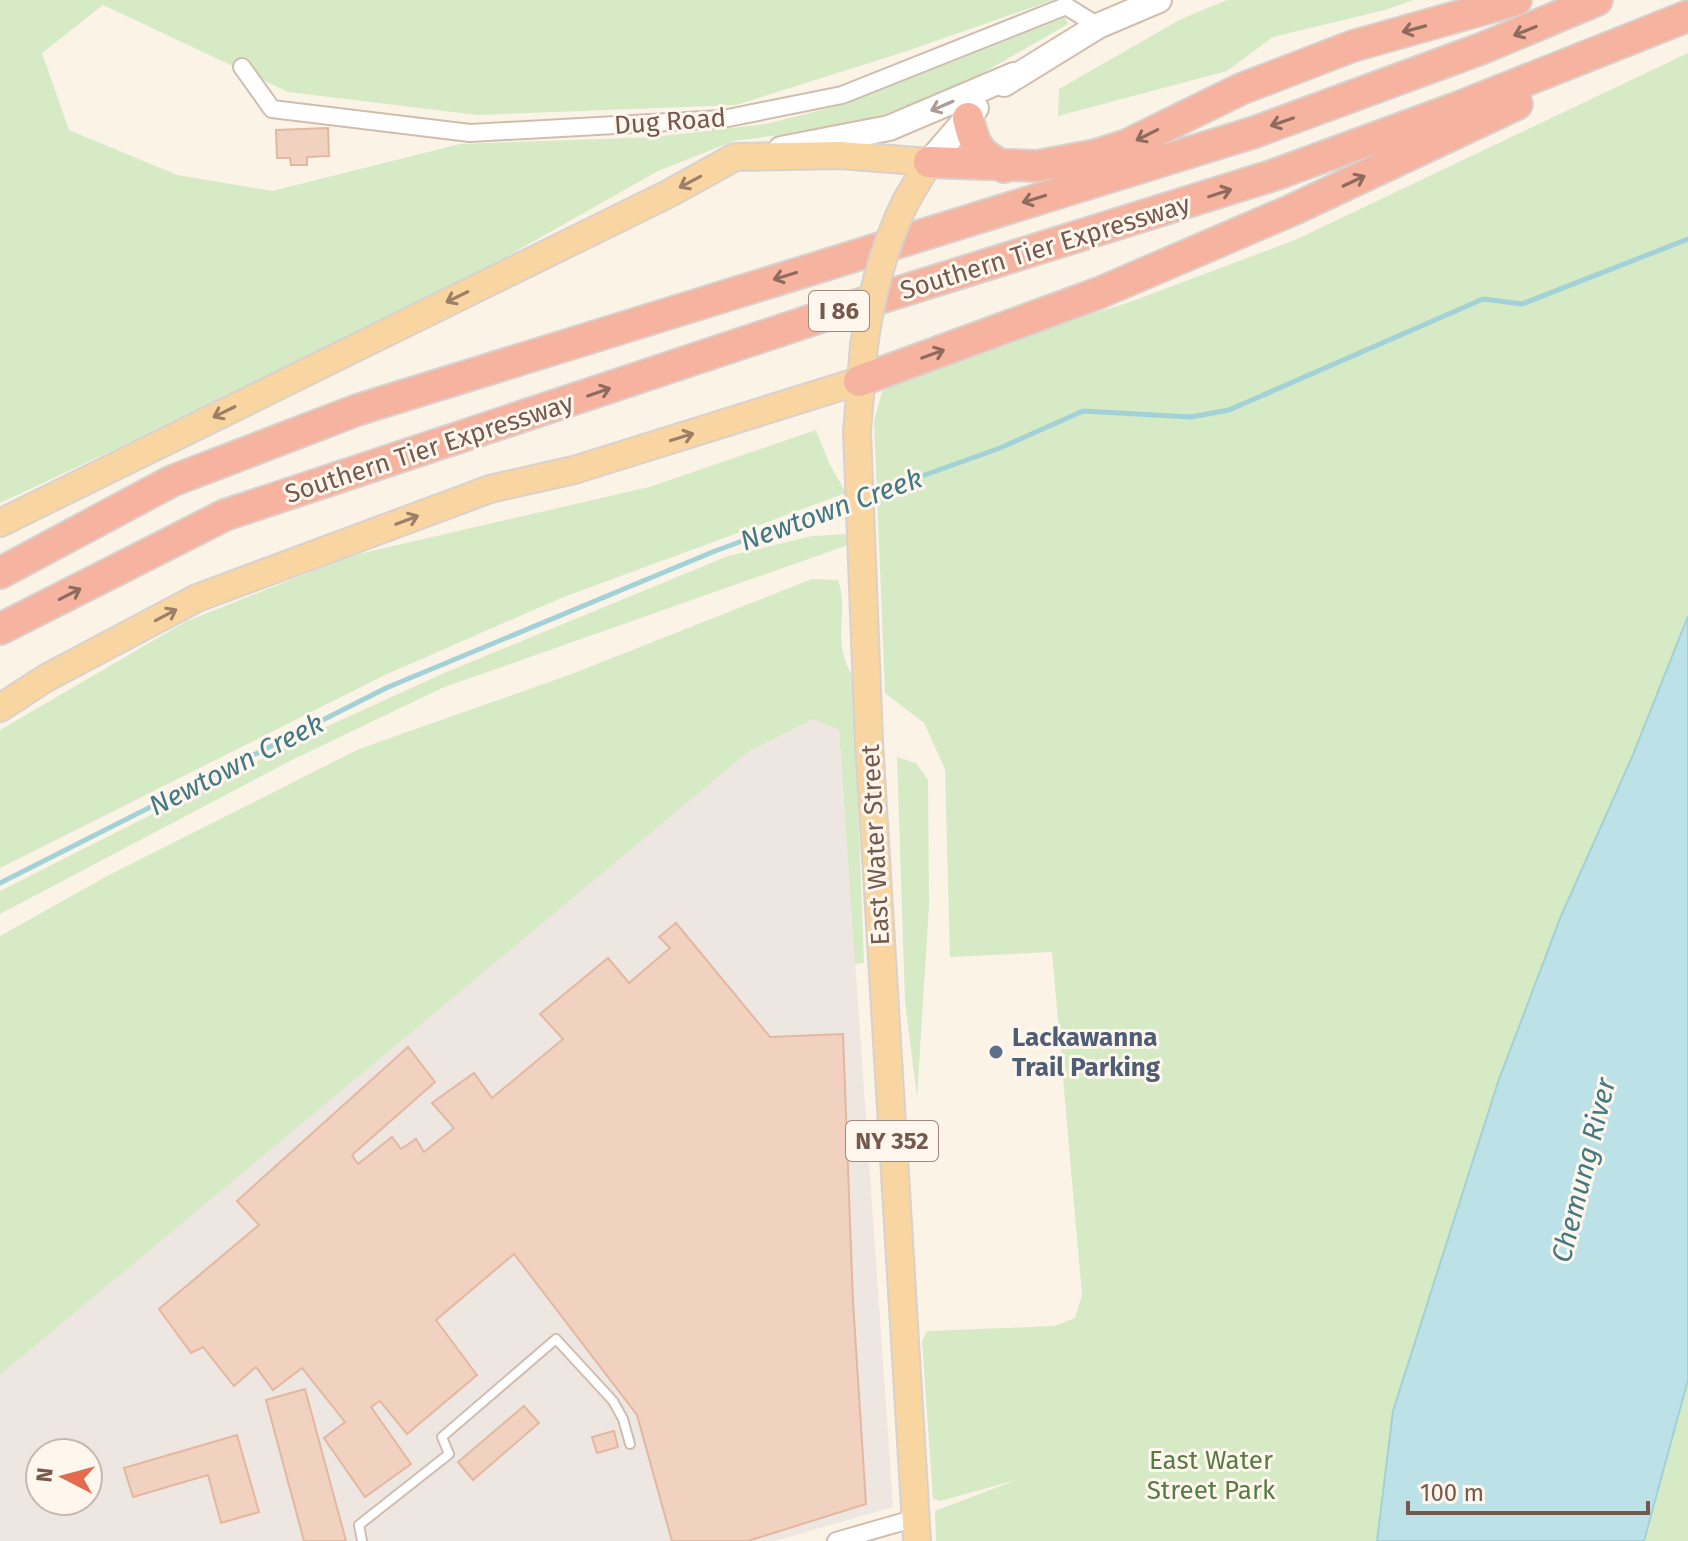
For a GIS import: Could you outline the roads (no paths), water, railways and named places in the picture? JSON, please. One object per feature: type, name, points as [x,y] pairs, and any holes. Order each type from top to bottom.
[{"type":"highway","points":[[929,162],[1037,166],[1096,155],[1127,145],[1241,89],[1353,46],[1516,0]]},
{"type":"highway","name":"Southern Tier Expressway","points":[[0,573],[172,481],[357,410],[1255,132],[1483,48],[1597,0]]},
{"type":"highway","points":[[859,381],[1099,293],[1265,222],[1688,18]]},
{"type":"highway","name":"Southern Tier Expressway","points":[[0,629],[225,515],[851,307],[1274,175],[1688,18]]},
{"type":"highway","points":[[968,118],[977,148],[984,156],[1004,167]]},
{"type":"main road","points":[[0,523],[668,194],[735,157],[840,155],[929,162]]},
{"type":"main road","name":"East Water Street","points":[[916,1530],[869,741],[858,443],[859,381],[873,287],[891,232],[929,162]]},
{"type":"main road","points":[[0,708],[46,678],[197,598],[490,489],[574,470],[859,381]]},
{"type":"main road","points":[[797,400],[820,404],[838,413],[858,443]]},
{"type":"street","points":[[735,157],[889,128],[1014,75],[1098,26],[1159,0]]},
{"type":"street","name":"Dug Road","points":[[242,67],[272,109],[470,133],[723,119],[842,95],[1066,6],[1098,26]]},
{"type":"street","points":[[929,162],[981,102],[1014,75]]},
{"type":"street","points":[[836,1541],[916,1530]]},
{"type":"lane","points":[[362,1541],[359,1525],[449,1454],[442,1437],[556,1339],[613,1401],[623,1419],[630,1444]]},
{"type":"water","name":"Chemung River","points":[[1688,616],[1688,1380],[1644,1541],[1377,1541],[1393,1411],[1498,1082],[1561,916],[1632,757]]},
{"type":"waterway","name":"Newtown Creek","points":[[869,495],[1000,448],[1083,411],[1191,417],[1229,410],[1483,299],[1522,304],[1688,239]]},
{"type":"waterway","name":"Newtown Creek","points":[[0,883],[386,688],[715,551],[852,501]]},
{"type":"place","name":"Lackawanna Trail Parking","points":[[996,1052]]},
{"type":"park label","name":"East Water Street Park","points":[[1211,1475]]}]
